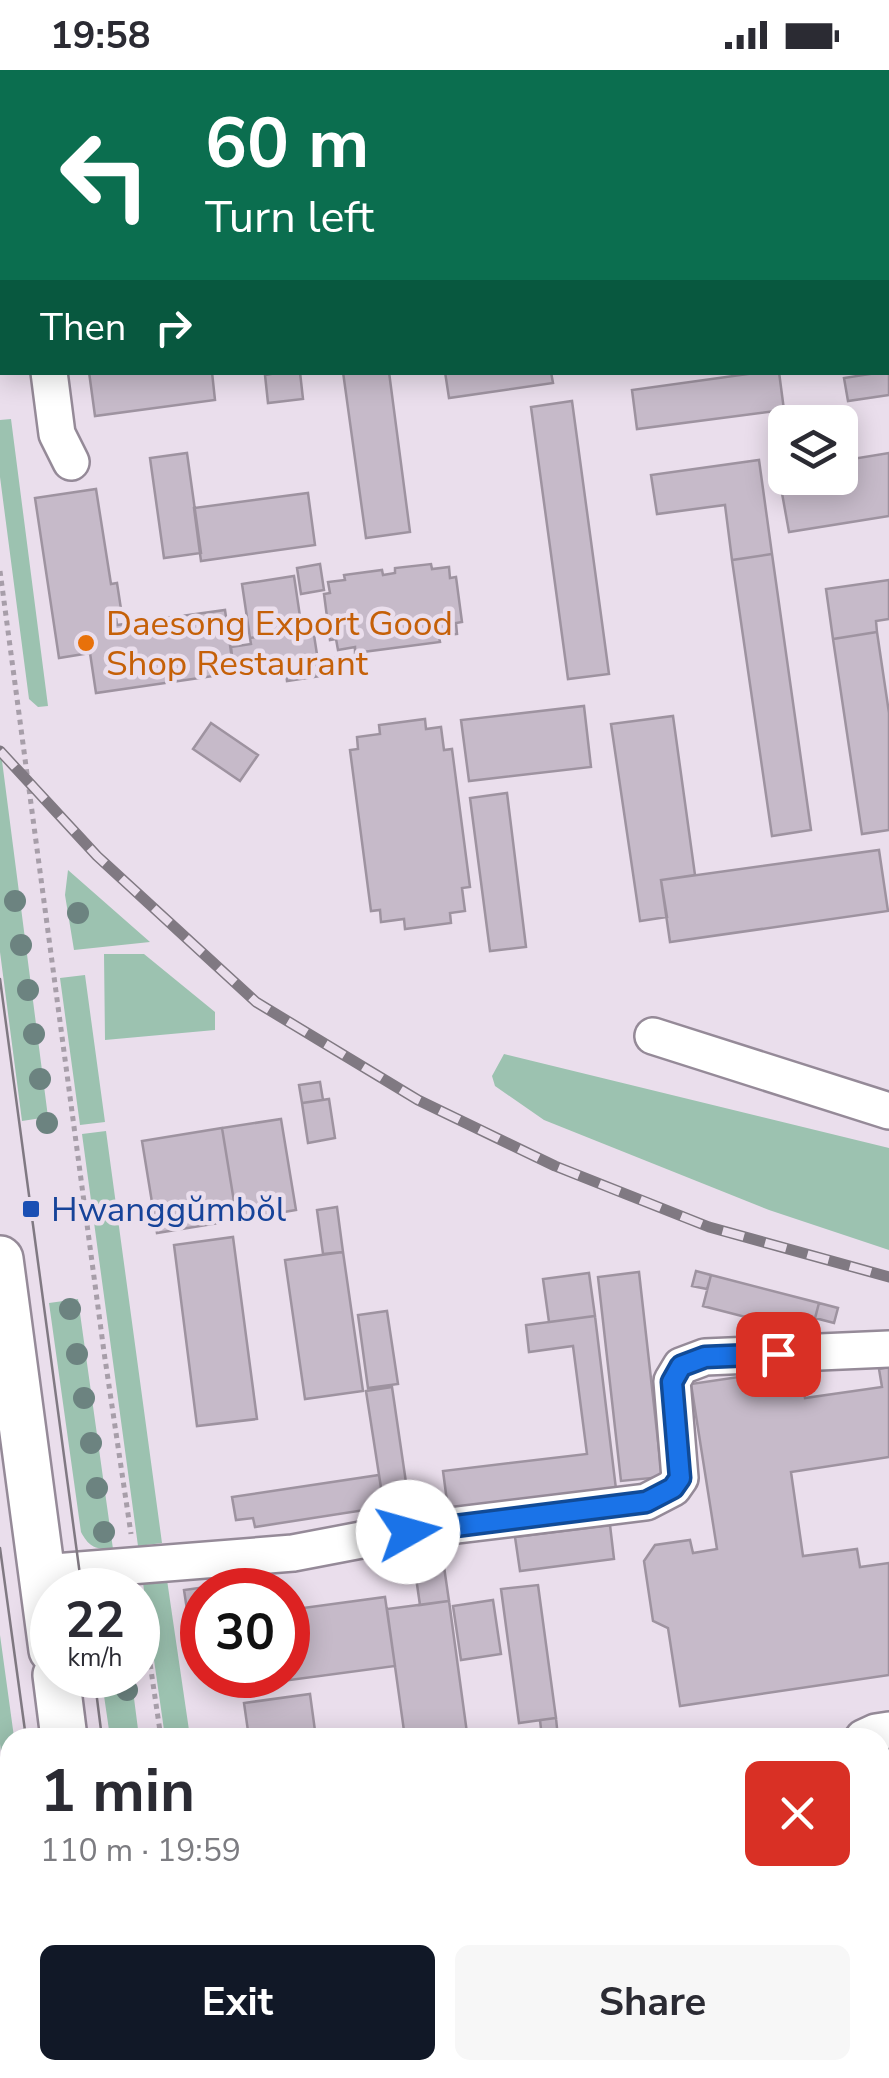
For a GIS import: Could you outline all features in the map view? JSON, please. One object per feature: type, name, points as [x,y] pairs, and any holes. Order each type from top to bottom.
[{"type":"main road","points":[[0,1259],[41,1568]]},
{"type":"main road","points":[[59,1698],[63,1728]]},
{"type":"street","points":[[49,375],[57,434],[71,462]]},
{"type":"street","points":[[653,1036],[889,1112]]},
{"type":"street","points":[[95,1568],[294,1553],[408,1532],[646,1502],[673,1488],[680,1478],[672,1382],[681,1366],[705,1357],[889,1349]]},
{"type":"path","points":[[0,571],[104,1352],[159,1728]]},
{"type":"green space","points":[[11,419],[48,706],[38,707],[29,699],[0,477],[0,420]]},
{"type":"green space","points":[[0,745],[48,1117],[22,1121],[0,952]]},
{"type":"green space","points":[[68,870],[150,942],[74,950],[65,895]]},
{"type":"green space","points":[[104,954],[144,954],[215,1012],[215,1030],[105,1040]]},
{"type":"green space","points":[[85,975],[105,1122],[80,1125],[60,978]]},
{"type":"green space","points":[[504,1054],[889,1148],[889,1250],[769,1210],[544,1120],[495,1086],[492,1076]]},
{"type":"green space","points":[[106,1131],[162,1543],[138,1546],[82,1134]]},
{"type":"green space","points":[[78,1299],[113,1549],[94,1546],[81,1532],[49,1303]]},
{"type":"green space","points":[[166,1573],[180,1669],[180,1698],[184,1698],[189,1728],[164,1728],[159,1698],[160,1574]]},
{"type":"green space","points":[[0,1635],[13,1728],[0,1728]]},
{"type":"green space","points":[[104,1698],[134,1698],[138,1728],[109,1728]]},
{"type":"building","points":[[89,375],[212,375],[215,400],[95,416]]},
{"type":"building","points":[[265,375],[300,375],[303,399],[268,403]]},
{"type":"building","points":[[343,375],[389,375],[410,532],[366,538]]},
{"type":"building","points":[[445,375],[552,375],[553,383],[449,398]]},
{"type":"building","points":[[740,375],[779,375],[783,405],[768,405],[768,412],[637,429],[632,390]]},
{"type":"building","points":[[889,375],[889,395],[848,401],[844,378]]},
{"type":"building","points":[[572,401],[609,674],[568,679],[531,407]]},
{"type":"building","points":[[187,453],[201,553],[164,558],[150,458]]},
{"type":"building","points":[[889,453],[889,516],[789,532],[782,495],[858,495],[858,458]]},
{"type":"building","points":[[759,460],[772,554],[732,560],[725,505],[657,514],[651,475]]},
{"type":"building","points":[[96,489],[111,584],[117,583],[121,609],[115,610],[117,625],[225,610],[234,673],[96,693],[90,653],[59,658],[35,498]]},
{"type":"building","points":[[308,493],[315,545],[201,561],[194,508]]},
{"type":"building","points":[[772,554],[811,830],[772,836],[732,560]]},
{"type":"building","points":[[320,564],[324,590],[301,594],[297,568]]},
{"type":"building","points":[[431,564],[432,569],[449,567],[450,578],[456,577],[462,622],[456,623],[457,634],[439,636],[440,642],[355,653],[355,647],[338,650],[336,639],[330,640],[324,594],[330,593],[328,582],[345,580],[344,575],[382,570],[383,575],[395,573],[395,568]]},
{"type":"building","points":[[294,576],[302,630],[250,638],[242,584]]},
{"type":"building","points":[[889,580],[889,619],[876,621],[877,632],[833,639],[826,589]]},
{"type":"building","points":[[302,630],[303,637],[314,635],[318,661],[234,673],[231,647],[251,644],[250,638]]},
{"type":"building","points":[[877,632],[889,713],[889,830],[862,834],[833,639]]},
{"type":"building","points":[[344,656],[347,672],[287,681],[285,665]]},
{"type":"building","points":[[584,706],[591,767],[469,781],[461,720]]},
{"type":"building","points":[[673,716],[695,875],[661,880],[667,917],[640,921],[611,724]]},
{"type":"building","points":[[425,719],[426,729],[441,727],[444,750],[452,749],[470,887],[462,888],[465,911],[450,913],[451,923],[405,929],[404,919],[381,922],[380,910],[371,911],[350,750],[358,749],[357,737],[380,734],[379,725]]},
{"type":"building","points":[[211,723],[258,755],[240,781],[193,749]]},
{"type":"building","points":[[507,793],[526,947],[490,951],[470,798]]},
{"type":"building","points":[[879,850],[888,911],[670,942],[661,880]]},
{"type":"building","points":[[320,1082],[323,1100],[302,1103],[299,1085]]},
{"type":"building","points":[[329,1099],[335,1138],[308,1143],[302,1103]]},
{"type":"building","points":[[281,1119],[296,1210],[237,1220],[222,1128]]},
{"type":"building","points":[[222,1128],[237,1220],[157,1233],[142,1141]]},
{"type":"building","points":[[337,1207],[343,1252],[323,1254],[317,1210]]},
{"type":"building","points":[[233,1237],[257,1419],[197,1426],[174,1245]]},
{"type":"building","points":[[343,1252],[363,1391],[305,1399],[285,1260]]},
{"type":"building","points":[[696,1271],[711,1275],[707,1289],[692,1286]]},
{"type":"building","points":[[639,1272],[662,1477],[621,1481],[598,1277]]},
{"type":"building","points":[[589,1273],[595,1316],[549,1322],[543,1279]]},
{"type":"building","points":[[711,1275],[819,1303],[811,1334],[703,1306]]},
{"type":"building","points":[[819,1303],[838,1308],[834,1323],[815,1318]]},
{"type":"building","points":[[387,1311],[398,1384],[368,1388],[358,1315]]},
{"type":"building","points":[[595,1316],[616,1489],[448,1509],[443,1471],[587,1454],[573,1346],[529,1352],[526,1325]]},
{"type":"building","points":[[889,1367],[889,1457],[791,1472],[803,1556],[857,1549],[860,1567],[889,1563],[889,1675],[680,1706],[668,1628],[653,1621],[644,1561],[655,1545],[690,1540],[693,1553],[717,1549],[691,1384],[765,1373],[766,1386],[802,1381],[805,1398],[882,1387],[879,1369]]},
{"type":"building","points":[[392,1387],[409,1503],[384,1507],[366,1391]]},
{"type":"building","points":[[379,1475],[384,1507],[255,1527],[253,1518],[236,1520],[232,1497]]},
{"type":"building","points":[[610,1525],[614,1559],[520,1571],[515,1537]]},
{"type":"building","points":[[440,1539],[449,1601],[420,1605],[411,1543]]},
{"type":"building","points":[[538,1585],[556,1718],[519,1723],[501,1589]]},
{"type":"building","points":[[385,1597],[395,1666],[310,1677],[310,1607]]},
{"type":"building","points":[[493,1600],[501,1654],[461,1660],[453,1606]]},
{"type":"building","points":[[449,1601],[466,1728],[404,1728],[387,1609]]},
{"type":"building","points":[[310,1694],[315,1728],[248,1728],[244,1703],[310,1698]]},
{"type":"building","points":[[556,1718],[557,1728],[541,1728],[540,1720]]},
{"type":"tram line","points":[[0,979],[79,1568]]},
{"type":"tram line","points":[[0,1548],[25,1728]]},
{"type":"tram line","points":[[97,1698],[101,1728]]},
{"type":"railway","points":[[0,751],[97,856],[256,1002],[418,1100],[555,1166],[709,1227],[889,1277]]},
{"type":"place","name":"Daesong Export Good Shop Restaurant","points":[[86,643]]},
{"type":"place","name":"Hwanggŭmbŏl","points":[[31,1209]]},
{"type":"route","points":[[408,1532],[646,1502],[673,1488],[680,1478],[672,1382],[681,1366],[705,1357],[778,1354]]}]
